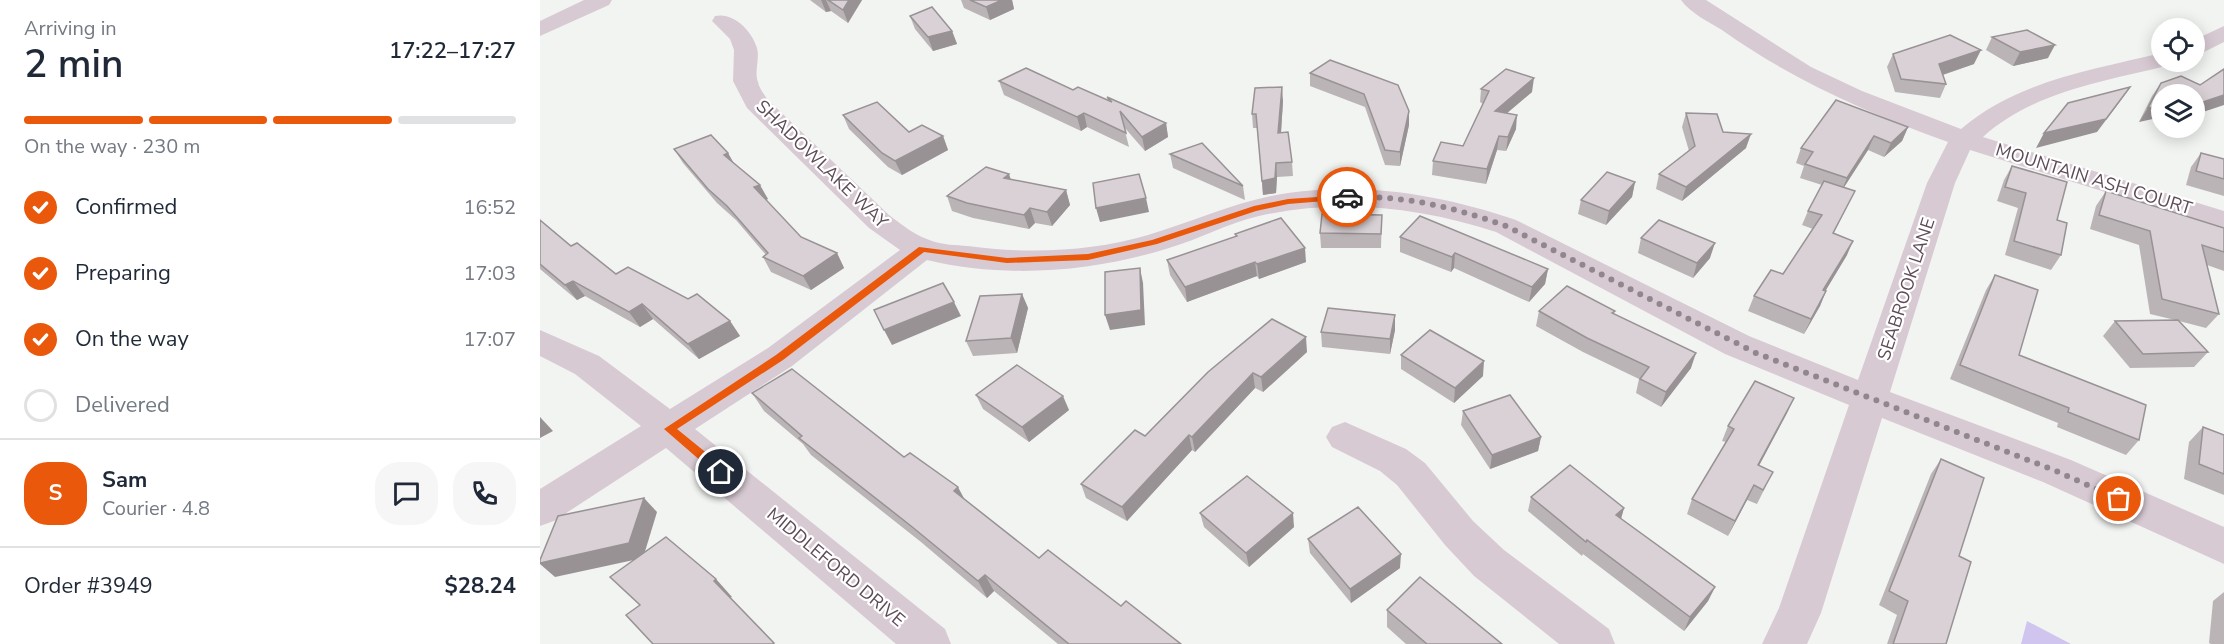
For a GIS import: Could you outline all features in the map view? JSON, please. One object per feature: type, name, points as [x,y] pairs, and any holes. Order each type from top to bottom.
[{"type":"street","points":[[540,29],[601,0]]},
{"type":"street","name":"MOUNTAIN ASH COURT","points":[[1692,0],[1746,38],[1802,71],[1879,107],[1965,139],[2224,220]]},
{"type":"street","name":"SHADOWLAKE WAY","points":[[723,21],[740,36],[746,50],[745,81],[756,103],[880,222],[922,249],[1007,261],[1066,259],[1117,252],[1145,245],[1225,217],[1288,202],[1362,196],[1421,202],[1472,214],[1506,226],[1737,345],[1792,369],[2056,471],[2224,546]]},
{"type":"street","points":[[2205,45],[2224,33]]},
{"type":"street","points":[[2205,53],[2224,59]]},
{"type":"street","name":"SEABROOK LANE","points":[[1784,644],[1799,613],[1950,161],[1965,139],[1992,116],[2036,94],[2151,63]]},
{"type":"street","points":[[540,509],[780,357],[922,249]]},
{"type":"street","name":"MIDDLEFORD DRIVE","points":[[540,342],[587,364],[669,429],[910,639]]},
{"type":"street","points":[[1345,437],[1393,460],[1411,474],[1489,564],[1593,644]]},
{"type":"shaded area","points":[[2027,621],[2071,644],[2021,644]]},
{"type":"building","points":[[828,0],[849,0],[843,10]]},
{"type":"building","points":[[970,0],[1002,0],[986,7]]},
{"type":"building","points":[[932,7],[952,31],[928,37],[910,16]]},
{"type":"building","points":[[2027,30],[2055,45],[2020,52],[1992,37]]},
{"type":"building","points":[[1950,35],[1981,50],[1939,64],[1946,84],[1901,79],[1893,54]]},
{"type":"building","points":[[1330,60],[1398,85],[1409,111],[1400,152],[1385,150],[1364,94],[1310,73]]},
{"type":"building","points":[[1026,68],[1073,90],[1078,87],[1112,102],[1107,97],[1166,123],[1142,137],[1120,111],[1126,133],[1084,113],[1077,117],[999,81]]},
{"type":"building","points":[[1506,69],[1534,78],[1495,111],[1517,115],[1508,137],[1499,136],[1487,169],[1433,161],[1441,142],[1463,146],[1489,91],[1481,89]]},
{"type":"building","points":[[2224,69],[2224,95],[2205,101],[2205,84],[2202,84]]},
{"type":"building","points":[[2181,76],[2198,84],[2160,84],[2161,83]]},
{"type":"building","points":[[1282,87],[1278,133],[1288,132],[1292,162],[1276,163],[1275,178],[1262,181],[1256,114],[1252,114],[1255,88]]},
{"type":"building","points":[[2130,87],[2106,119],[2044,133],[2068,103]]},
{"type":"building","points":[[1836,100],[1908,127],[1891,143],[1874,136],[1847,178],[1805,164],[1813,152],[1801,148]]},
{"type":"building","points":[[877,102],[909,132],[922,125],[943,136],[895,161],[882,153],[843,115]]},
{"type":"building","points":[[1686,113],[1717,114],[1723,132],[1751,134],[1686,187],[1659,174],[1695,146]]},
{"type":"building","points":[[711,135],[728,153],[724,155],[760,185],[754,187],[801,237],[837,253],[803,276],[763,257],[768,253],[674,149]]},
{"type":"building","points":[[1202,143],[1243,186],[1170,154]]},
{"type":"building","points":[[2201,153],[2224,159],[2224,179],[2196,171]]},
{"type":"building","points":[[2012,166],[2067,182],[2057,220],[2067,223],[2061,255],[2014,241],[2026,193],[2005,187]]},
{"type":"building","points":[[986,167],[1009,174],[1004,178],[1066,190],[1047,212],[1030,208],[1024,215],[967,203],[947,196]]},
{"type":"building","points":[[1607,172],[1635,182],[1609,211],[1581,200]]},
{"type":"building","points":[[1139,174],[1146,198],[1096,208],[1093,183]]},
{"type":"building","points":[[1824,181],[1855,191],[1833,233],[1853,241],[1823,290],[1826,291],[1811,319],[1754,296],[1771,270],[1783,274],[1822,215],[1808,211]]},
{"type":"building","points":[[2106,191],[2224,228],[2224,252],[2202,245],[2219,314],[2162,299],[2150,231],[2099,215]]},
{"type":"building","points":[[1322,214],[1382,215],[1381,234],[1320,233]]},
{"type":"building","points":[[1420,216],[1548,269],[1532,287],[1455,253],[1452,257],[1400,237]]},
{"type":"building","points":[[1281,218],[1305,248],[1257,264],[1255,262],[1185,287],[1167,260],[1237,236],[1235,234]]},
{"type":"building","points":[[540,220],[571,246],[577,243],[616,274],[628,267],[688,299],[697,294],[730,321],[688,344],[642,304],[629,312],[573,281],[565,285],[540,264]]},
{"type":"building","points":[[1659,220],[1715,243],[1697,263],[1641,238]]},
{"type":"building","points":[[1140,268],[1141,310],[1105,315],[1105,272]]},
{"type":"building","points":[[1995,275],[2038,290],[2019,355],[2146,405],[2139,440],[2068,412],[2069,408],[1960,365]]},
{"type":"building","points":[[943,283],[954,302],[884,330],[874,310]]},
{"type":"building","points":[[1567,286],[1615,311],[1612,313],[1696,353],[1666,392],[1640,379],[1649,367],[1587,338],[1539,311]]},
{"type":"building","points":[[1022,294],[1011,338],[966,341],[980,296]]},
{"type":"building","points":[[1328,308],[1395,315],[1390,339],[1321,332]]},
{"type":"building","points":[[1272,319],[1306,337],[1261,377],[1253,373],[1192,437],[1189,435],[1122,507],[1081,484],[1135,430],[1145,436],[1208,372]]},
{"type":"building","points":[[2178,320],[2208,352],[2143,354],[2115,321]]},
{"type":"building","points":[[1430,330],[1484,361],[1455,388],[1401,355]]},
{"type":"building","points":[[1017,365],[1063,396],[1022,427],[976,395]]},
{"type":"building","points":[[792,369],[904,457],[910,453],[958,487],[954,491],[1039,558],[1048,550],[1121,606],[1126,601],[1181,644],[1069,644],[985,575],[978,581],[799,438],[802,436],[752,393]]},
{"type":"building","points":[[1755,381],[1794,398],[1758,465],[1773,472],[1763,490],[1754,485],[1735,521],[1692,499],[1734,429],[1728,426]]},
{"type":"building","points":[[1510,395],[1541,437],[1492,455],[1463,411]]},
{"type":"building","points":[[2203,427],[2224,435],[2224,474],[2199,464]]},
{"type":"building","points":[[1941,459],[1984,478],[1959,556],[1971,562],[1946,644],[1893,644],[1908,601],[1889,591]]},
{"type":"building","points":[[1570,465],[1624,508],[1616,515],[1715,587],[1690,617],[1587,540],[1586,542],[1531,497]]},
{"type":"building","points":[[1247,476],[1293,513],[1246,553],[1200,513]]},
{"type":"building","points":[[644,498],[629,543],[540,563],[558,516]]},
{"type":"building","points":[[1358,507],[1401,554],[1350,589],[1308,539]]},
{"type":"building","points":[[666,537],[716,579],[714,581],[774,643],[653,644],[626,615],[640,605],[610,577]]},
{"type":"building","points":[[1420,577],[1502,644],[1427,644],[1387,610]]},
{"type":"way so far","points":[[1347,197],[1392,198],[1421,202],[1472,214],[1506,226],[1737,345],[1792,369],[2056,471],[2119,499]]},
{"type":"route","points":[[721,472],[669,429],[780,357],[922,249],[1007,261],[1088,257],[1117,252],[1178,235],[1254,208],[1288,202],[1347,197]]}]
